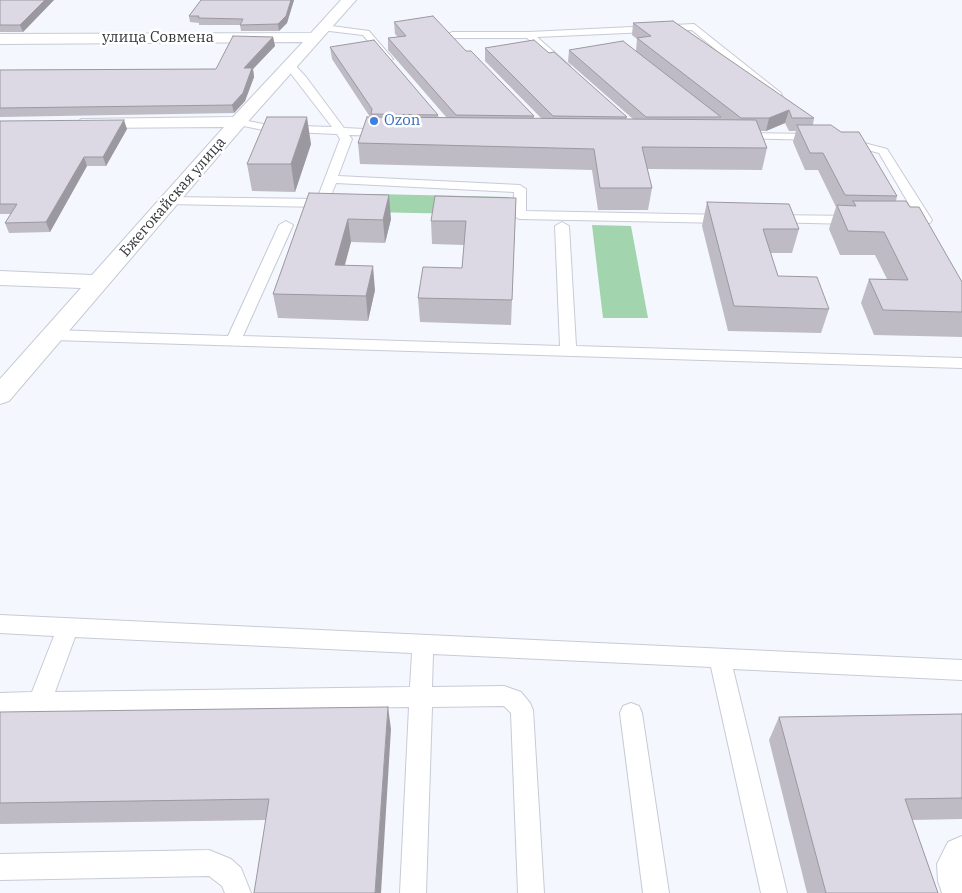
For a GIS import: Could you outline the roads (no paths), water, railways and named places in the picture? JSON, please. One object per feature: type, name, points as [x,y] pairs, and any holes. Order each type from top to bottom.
[{"type":"street","name":"Бжегокайская улица","points":[[0,395],[238,122],[349,0]]},
{"type":"street","name":"улица Совмена","points":[[0,39],[320,32]]},
{"type":"street","points":[[70,123],[238,122]]},
{"type":"street","points":[[0,278],[99,282]]},
{"type":"lane","points":[[466,50],[452,36],[529,35],[694,28],[784,101]]},
{"type":"lane","points":[[604,31],[619,44]]},
{"type":"lane","points":[[320,32],[366,33],[396,68]]},
{"type":"lane","points":[[529,35],[571,73]]},
{"type":"lane","points":[[171,201],[322,203],[346,139],[302,79],[290,66]]},
{"type":"lane","points":[[238,122],[268,128],[396,133]]},
{"type":"lane","points":[[814,125],[829,137]]},
{"type":"lane","points":[[729,134],[829,137],[882,151],[925,220],[905,220]]},
{"type":"lane","points":[[331,179],[520,189],[518,215],[736,219]]},
{"type":"lane","points":[[756,219],[865,220]]},
{"type":"lane","points":[[233,341],[286,225]]},
{"type":"lane","points":[[562,226],[568,351]]},
{"type":"lane","points":[[53,335],[962,363]]},
{"type":"lane","points":[[0,624],[962,670]]},
{"type":"lane","points":[[40,702],[68,627]]},
{"type":"lane","points":[[413,893],[423,644]]},
{"type":"lane","points":[[720,658],[774,893]]},
{"type":"lane","points":[[0,703],[504,696],[513,699],[522,710],[531,893]]},
{"type":"lane","points":[[631,713],[656,893]]},
{"type":"lane","points":[[955,893],[950,881],[950,864],[957,851],[962,849]]},
{"type":"lane","points":[[0,867],[208,863],[222,868],[232,877],[238,893]]},
{"type":"place","name":"Ozon","points":[[374,121]]}]
